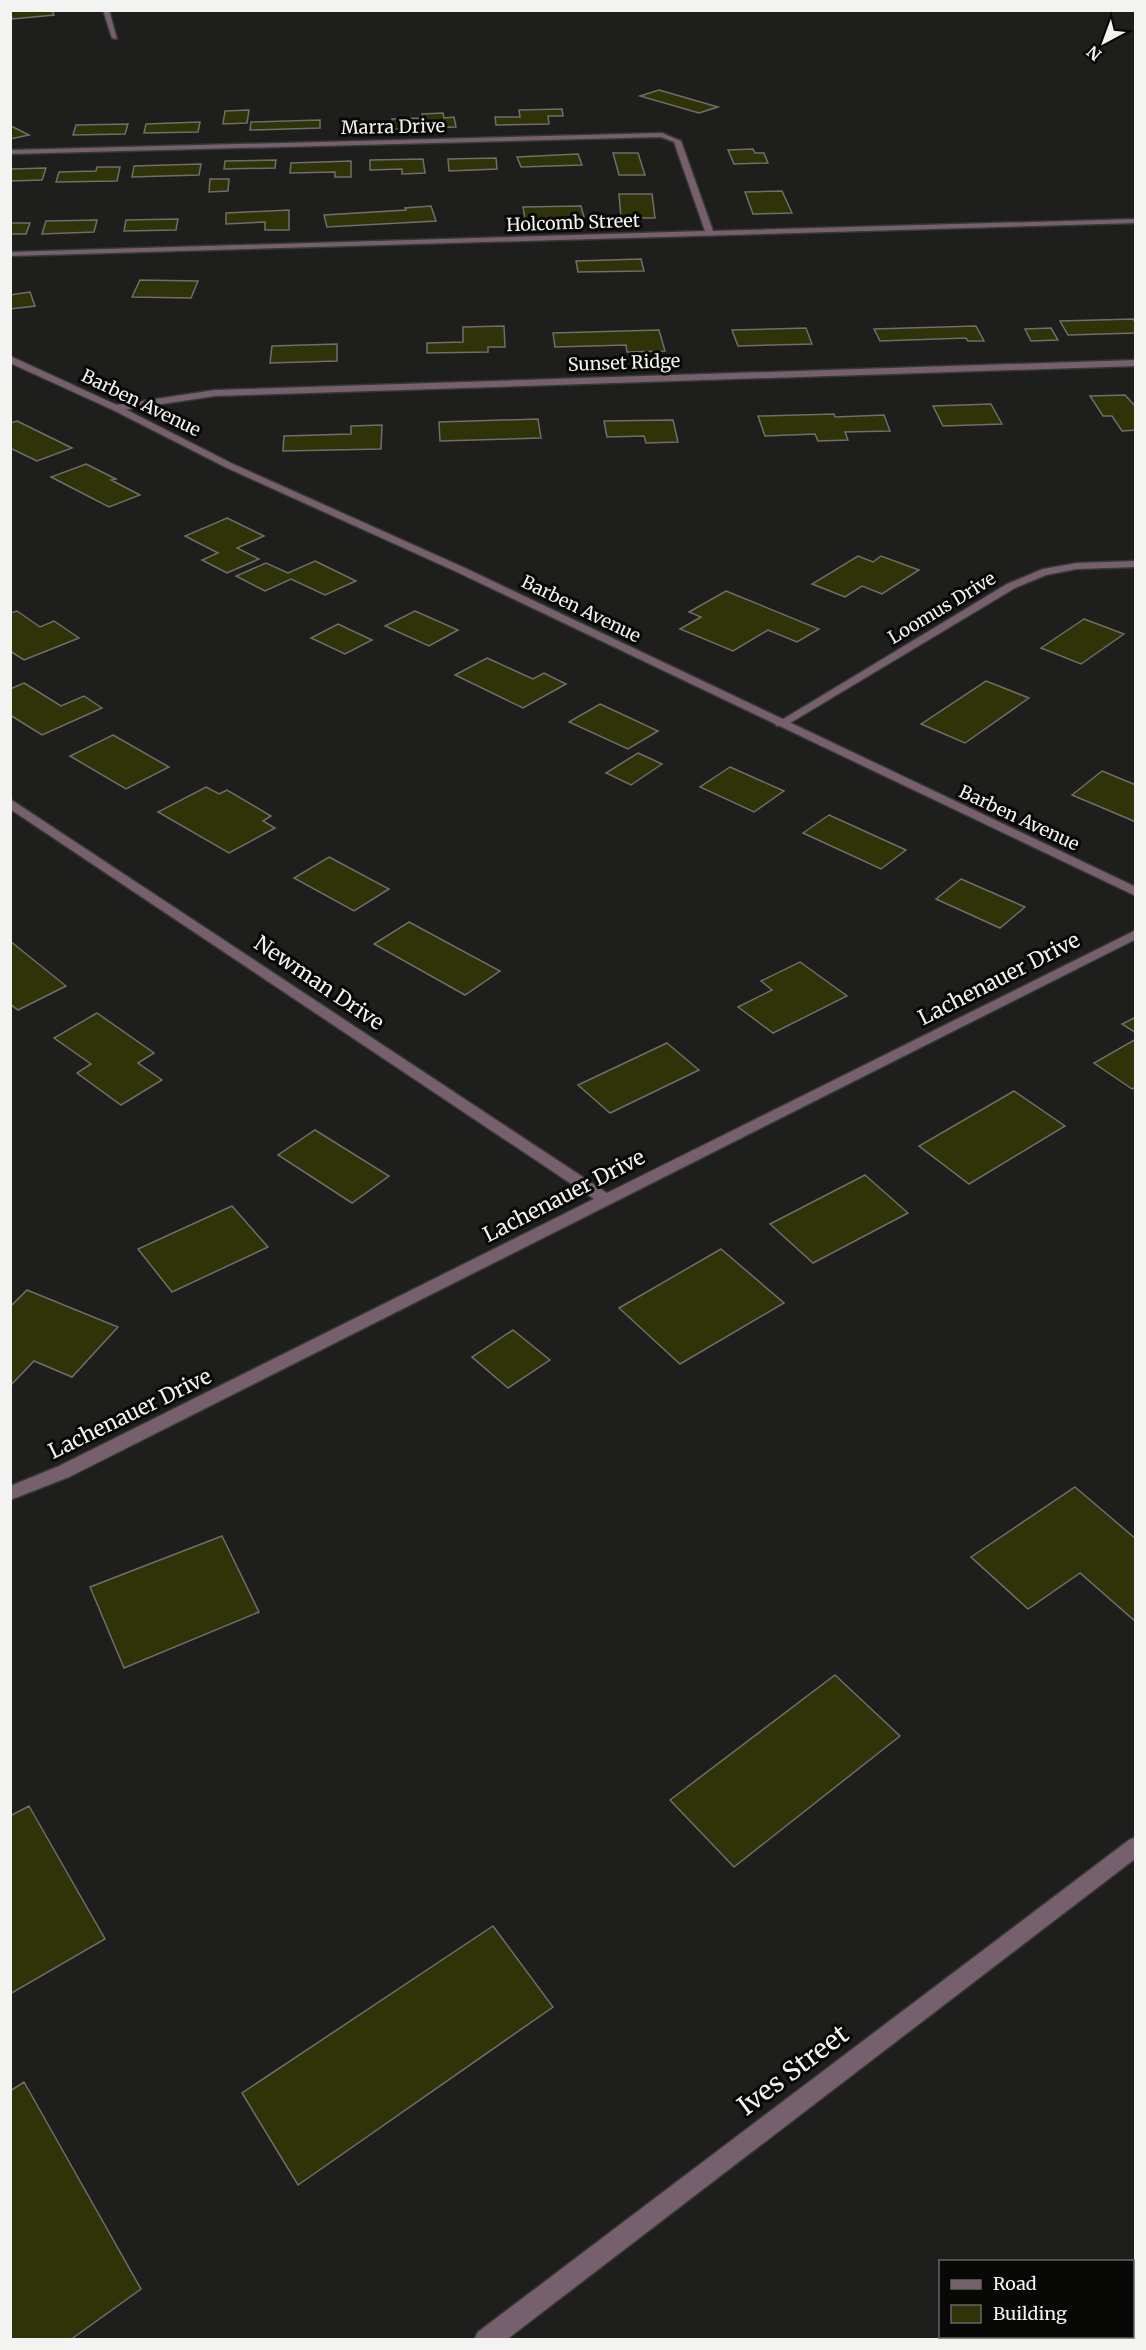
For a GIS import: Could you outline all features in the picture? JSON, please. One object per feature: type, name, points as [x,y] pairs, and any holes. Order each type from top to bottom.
[{"type":"street","points":[[106,10],[115,38]]},
{"type":"street","name":"Marra Drive","points":[[10,152],[662,135],[677,141],[710,234]]},
{"type":"street","name":"Holcomb Street","points":[[10,254],[1136,221]]},
{"type":"street","name":"Barben Avenue","points":[[10,359],[116,408],[230,466],[461,570],[1136,892]]},
{"type":"street","name":"Sunset Ridge","points":[[116,408],[215,393],[1136,363]]},
{"type":"street","name":"Loomus Drive","points":[[781,724],[1011,586],[1043,572],[1077,566],[1136,564]]},
{"type":"street","name":"Newman Drive","points":[[10,803],[605,1199]]},
{"type":"street","name":"Lachenauer Drive","points":[[10,1493],[63,1472],[1136,934]]},
{"type":"street","name":"Ives Street","points":[[486,2340],[1136,1846]]},
{"type":"building","points":[[10,10],[52,10],[54,15],[12,19]]},
{"type":"building","points":[[659,90],[718,107],[699,113],[640,96]]},
{"type":"building","points":[[562,109],[563,116],[548,116],[549,124],[496,125],[495,117],[520,117],[519,110]]},
{"type":"building","points":[[249,110],[247,123],[223,124],[225,111]]},
{"type":"building","points":[[443,113],[444,118],[454,117],[456,127],[393,129],[392,119],[423,118],[422,114]]},
{"type":"building","points":[[320,120],[320,128],[250,130],[251,122]]},
{"type":"building","points":[[200,122],[198,132],[144,133],[146,124]]},
{"type":"building","points":[[128,124],[125,134],[73,135],[76,125]]},
{"type":"building","points":[[11,126],[29,135],[10,139]]},
{"type":"building","points":[[753,149],[755,153],[764,153],[768,163],[734,164],[728,150]]},
{"type":"building","points":[[613,153],[638,153],[645,175],[619,175]]},
{"type":"building","points":[[578,154],[582,165],[521,167],[517,157]]},
{"type":"building","points":[[496,158],[497,169],[449,171],[448,159]]},
{"type":"building","points":[[423,159],[425,173],[402,174],[402,169],[370,170],[370,160]]},
{"type":"building","points":[[276,160],[275,168],[224,169],[225,161]]},
{"type":"building","points":[[351,161],[351,177],[335,177],[335,172],[290,173],[291,163]]},
{"type":"building","points":[[201,164],[199,175],[132,177],[134,166]]},
{"type":"building","points":[[97,167],[120,167],[117,181],[56,182],[59,172],[96,171]]},
{"type":"building","points":[[46,168],[42,180],[10,181],[10,169]]},
{"type":"building","points":[[210,179],[229,179],[228,191],[209,192]]},
{"type":"building","points":[[782,191],[792,213],[753,214],[745,192]]},
{"type":"building","points":[[619,194],[652,194],[655,218],[621,218]]},
{"type":"building","points":[[431,206],[436,221],[327,227],[324,215],[406,210],[405,208]]},
{"type":"building","points":[[581,206],[584,217],[525,219],[523,207]]},
{"type":"building","points":[[289,210],[289,230],[265,230],[265,222],[226,224],[226,213]]},
{"type":"building","points":[[178,219],[176,230],[124,231],[126,220]]},
{"type":"building","points":[[97,220],[94,232],[42,234],[46,221]]},
{"type":"building","points":[[10,223],[30,223],[26,234],[10,234]]},
{"type":"building","points":[[641,259],[644,271],[578,272],[576,261]]},
{"type":"building","points":[[140,280],[198,281],[191,298],[132,297]]},
{"type":"building","points":[[30,292],[35,306],[10,309],[10,295]]},
{"type":"building","points":[[1133,319],[1136,323],[1136,333],[1068,335],[1060,321]]},
{"type":"building","points":[[504,326],[505,347],[488,347],[488,352],[427,353],[427,343],[463,342],[463,327]]},
{"type":"building","points":[[976,326],[984,341],[968,341],[966,338],[880,341],[874,329]]},
{"type":"building","points":[[806,328],[812,344],[738,346],[732,330]]},
{"type":"building","points":[[1051,328],[1058,340],[1031,341],[1025,329]]},
{"type":"building","points":[[659,330],[665,351],[627,352],[626,345],[555,347],[553,333]]},
{"type":"building","points":[[337,344],[337,361],[270,363],[272,346]]},
{"type":"building","points":[[1125,395],[1136,407],[1136,430],[1122,431],[1112,416],[1103,416],[1090,396]]},
{"type":"building","points":[[991,404],[1002,424],[943,426],[933,406]]},
{"type":"building","points":[[834,414],[835,417],[884,415],[890,431],[845,432],[848,440],[818,441],[815,434],[765,436],[758,416]]},
{"type":"building","points":[[538,419],[541,438],[440,441],[439,422]]},
{"type":"building","points":[[673,420],[678,442],[646,443],[644,436],[607,437],[604,421]]},
{"type":"building","points":[[17,421],[72,448],[37,461],[10,448],[10,423]]},
{"type":"building","points":[[382,425],[381,449],[283,451],[284,436],[351,434],[351,426]]},
{"type":"building","points":[[86,464],[116,479],[111,480],[140,495],[109,507],[51,477]]},
{"type":"building","points":[[227,518],[264,536],[237,548],[259,559],[227,573],[202,560],[218,553],[185,536]]},
{"type":"building","points":[[858,556],[873,562],[881,556],[919,570],[882,594],[862,586],[845,597],[812,584]]},
{"type":"building","points":[[315,561],[356,581],[325,595],[291,579],[265,591],[236,576],[266,563],[288,573]]},
{"type":"building","points":[[726,591],[819,629],[797,642],[768,630],[733,651],[680,629],[701,617],[689,612]]},
{"type":"building","points":[[17,611],[40,627],[54,621],[79,638],[24,660],[10,651],[10,613]]},
{"type":"building","points":[[415,611],[458,630],[429,646],[385,626]]},
{"type":"building","points":[[1084,619],[1124,634],[1081,664],[1041,648]]},
{"type":"building","points":[[338,624],[372,640],[345,654],[311,638]]},
{"type":"building","points":[[487,658],[533,679],[544,673],[566,684],[523,708],[455,675]]},
{"type":"building","points":[[986,681],[1029,698],[965,743],[921,724]]},
{"type":"building","points":[[24,683],[61,706],[84,696],[102,708],[42,735],[10,715],[10,689]]},
{"type":"building","points":[[600,704],[658,731],[628,749],[569,722]]},
{"type":"building","points":[[113,735],[169,767],[126,789],[70,756]]},
{"type":"building","points":[[638,753],[662,764],[631,785],[606,773]]},
{"type":"building","points":[[730,767],[784,791],[754,812],[700,787]]},
{"type":"building","points":[[1102,771],[1136,785],[1136,822],[1072,795]]},
{"type":"building","points":[[206,787],[219,794],[227,790],[271,816],[263,821],[275,828],[229,853],[158,812]]},
{"type":"building","points":[[829,815],[906,850],[881,869],[803,833]]},
{"type":"building","points":[[329,857],[389,889],[354,911],[294,878]]},
{"type":"building","points":[[961,879],[1025,907],[1000,928],[936,899]]},
{"type":"building","points":[[409,922],[500,971],[465,995],[374,944]]},
{"type":"building","points":[[10,941],[66,986],[18,1010],[10,1004]]},
{"type":"building","points":[[800,962],[847,996],[773,1033],[738,1007],[772,990],[761,981]]},
{"type":"building","points":[[97,1013],[154,1053],[138,1063],[162,1080],[121,1105],[77,1073],[91,1064],[54,1038]]},
{"type":"building","points":[[1136,1017],[1136,1033],[1122,1024]]},
{"type":"building","points":[[1136,1039],[1136,1087],[1132,1089],[1094,1063]]},
{"type":"building","points":[[667,1043],[699,1070],[610,1113],[578,1085]]},
{"type":"building","points":[[1014,1091],[1065,1126],[969,1184],[919,1146]]},
{"type":"building","points":[[315,1130],[389,1176],[352,1203],[278,1155]]},
{"type":"building","points":[[865,1175],[908,1213],[813,1263],[770,1224]]},
{"type":"building","points":[[232,1206],[268,1247],[172,1292],[138,1249]]},
{"type":"building","points":[[721,1249],[784,1303],[680,1364],[619,1308]]},
{"type":"building","points":[[27,1290],[118,1327],[72,1377],[34,1361],[10,1386],[10,1307]]},
{"type":"building","points":[[513,1330],[550,1360],[508,1388],[472,1357]]},
{"type":"building","points":[[1075,1487],[1136,1539],[1135,1621],[1080,1573],[1028,1609],[971,1557]]},
{"type":"building","points":[[222,1536],[259,1612],[124,1668],[90,1587]]},
{"type":"building","points":[[835,1675],[900,1736],[734,1867],[670,1800]]},
{"type":"building","points":[[29,1806],[105,1939],[10,1994],[10,1816]]},
{"type":"building","points":[[493,1926],[553,2007],[298,2185],[242,2093]]},
{"type":"building","points":[[24,2082],[141,2289],[70,2340],[10,2340],[10,2091]]}]
